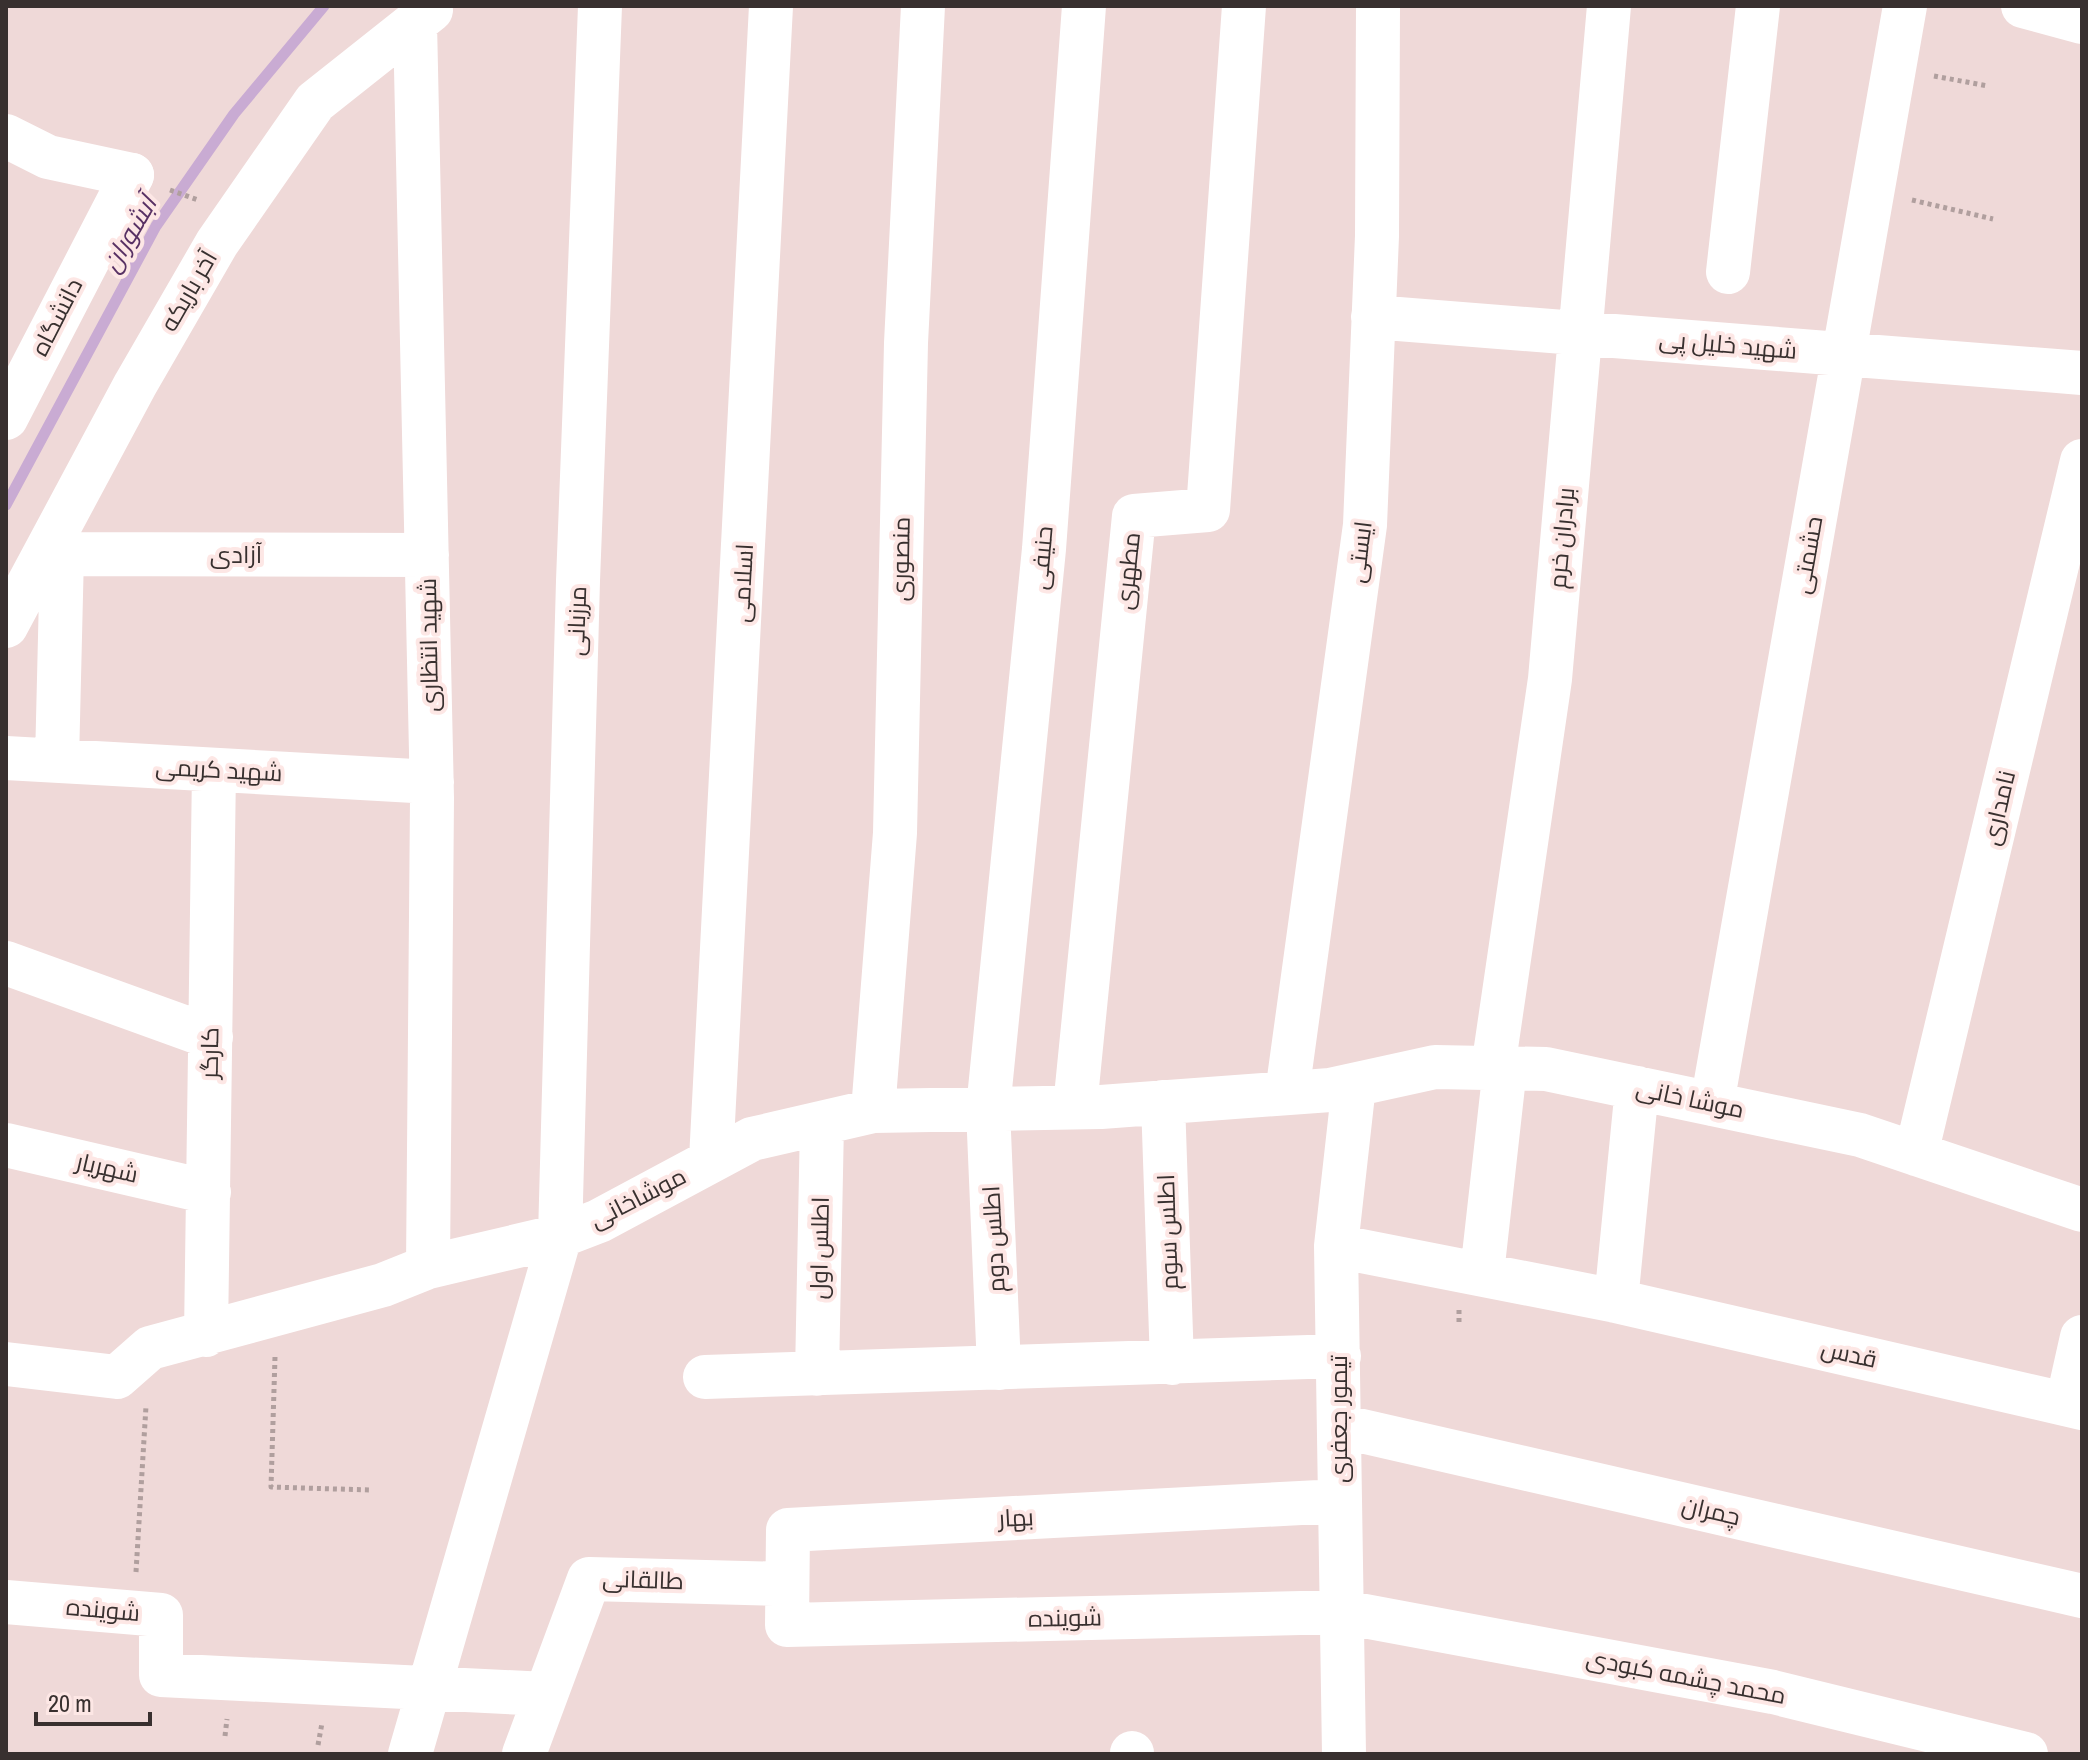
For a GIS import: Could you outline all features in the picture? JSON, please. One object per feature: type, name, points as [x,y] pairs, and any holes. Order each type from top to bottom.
[{"type":"street","name":"مرزبانی","points":[[560,1236],[578,581],[600,6]]},
{"type":"street","name":"اسلامی","points":[[711,1160],[771,6]]},
{"type":"street","name":"منصوری","points":[[873,1111],[895,833],[906,343],[923,6]]},
{"type":"street","name":"حنیفی","points":[[988,1109],[1044,549],[1084,6]]},
{"type":"street","name":"مطهری","points":[[1075,1107],[1134,516],[1208,510],[1244,6]]},
{"type":"street","name":"ایستی","points":[[1287,1093],[1365,525],[1373,317],[1378,6]]},
{"type":"street","name":"برادران خرم","points":[[1499,1068],[1550,679],[1609,6]]},
{"type":"street","points":[[1728,272],[1758,6]]},
{"type":"street","name":"حشمتی","points":[[1712,1104],[1905,6]]},
{"type":"street","points":[[2023,6],[2082,22]]},
{"type":"street","name":"آخر باریکه","points":[[6,626],[53,554],[135,385],[236,215],[315,102],[426,14]]},
{"type":"street","name":"شهید انتظاری","points":[[426,14],[427,555],[432,782],[428,1267]]},
{"type":"street","points":[[6,136],[48,157],[132,175]]},
{"type":"street","name":"دانشگاه","points":[[6,418],[132,175]]},
{"type":"street","name":"شهید خلیل پی","points":[[1373,317],[2082,373]]},
{"type":"street","name":"نامداری","points":[[1916,1154],[2082,461]]},
{"type":"street","points":[[53,554],[57,761]]},
{"type":"street","name":"آزادی","points":[[53,554],[427,555]]},
{"type":"street","name":"شهید کریمی","points":[[6,758],[432,782]]},
{"type":"street","name":"کارگر","points":[[206,1335],[214,770]]},
{"type":"street","points":[[6,963],[211,1037]]},
{"type":"street","name":"موشا خانی","points":[[1287,1093],[1354,1085],[1435,1067],[1546,1069],[1860,1135],[2082,1210]]},
{"type":"street","points":[[1482,1273],[1499,1068]]},
{"type":"street","name":"تیمور جعفری","points":[[1344,1754],[1336,1246],[1354,1085]]},
{"type":"street","points":[[1616,1301],[1637,1088]]},
{"type":"street","name":"موشاخانی","points":[[6,1364],[117,1377],[150,1348],[277,1316],[383,1285],[428,1267],[560,1236],[599,1221],[752,1139],[873,1111],[1075,1107],[1287,1093]]},
{"type":"street","name":"اطلس سوم","points":[[1163,1102],[1172,1363]]},
{"type":"street","name":"اطلس دوم","points":[[988,1109],[999,1368]]},
{"type":"street","name":"اطلس اول","points":[[817,1374],[822,1123]]},
{"type":"street","name":"شهریار","points":[[6,1145],[209,1192]]},
{"type":"street","points":[[410,1754],[560,1236]]},
{"type":"street","name":"قدس","points":[[1336,1246],[1616,1301],[2074,1406]]},
{"type":"street","points":[[2074,1406],[2082,1337]]},
{"type":"street","points":[[705,1377],[1339,1356]]},
{"type":"street","name":"چمران","points":[[1340,1426],[2082,1596]]},
{"type":"street","name":"بهار","points":[[787,1604],[788,1530],[1339,1501]]},
{"type":"street","name":"طالقانی","points":[[524,1754],[589,1579],[787,1604]]},
{"type":"street","name":"شوینده","points":[[6,1602],[161,1615],[161,1675],[428,1687]]},
{"type":"street","name":"شوینده","points":[[787,1604],[1343,1612]]},
{"type":"street","name":"محمد چشمه کبودی","points":[[1343,1612],[1773,1692],[2026,1754]]},
{"type":"street","points":[[428,1687],[546,1694]]},
{"type":"path","points":[[1894,69],[1988,86]]},
{"type":"path","points":[[132,175],[236,215]]},
{"type":"path","points":[[1872,190],[1993,219]]},
{"type":"path","points":[[277,1316],[271,1487],[370,1490]]},
{"type":"path","points":[[133,1613],[150,1348]]},
{"type":"waterway","name":"آبشوران","points":[[6,505],[156,226],[234,114],[324,6]]}]
